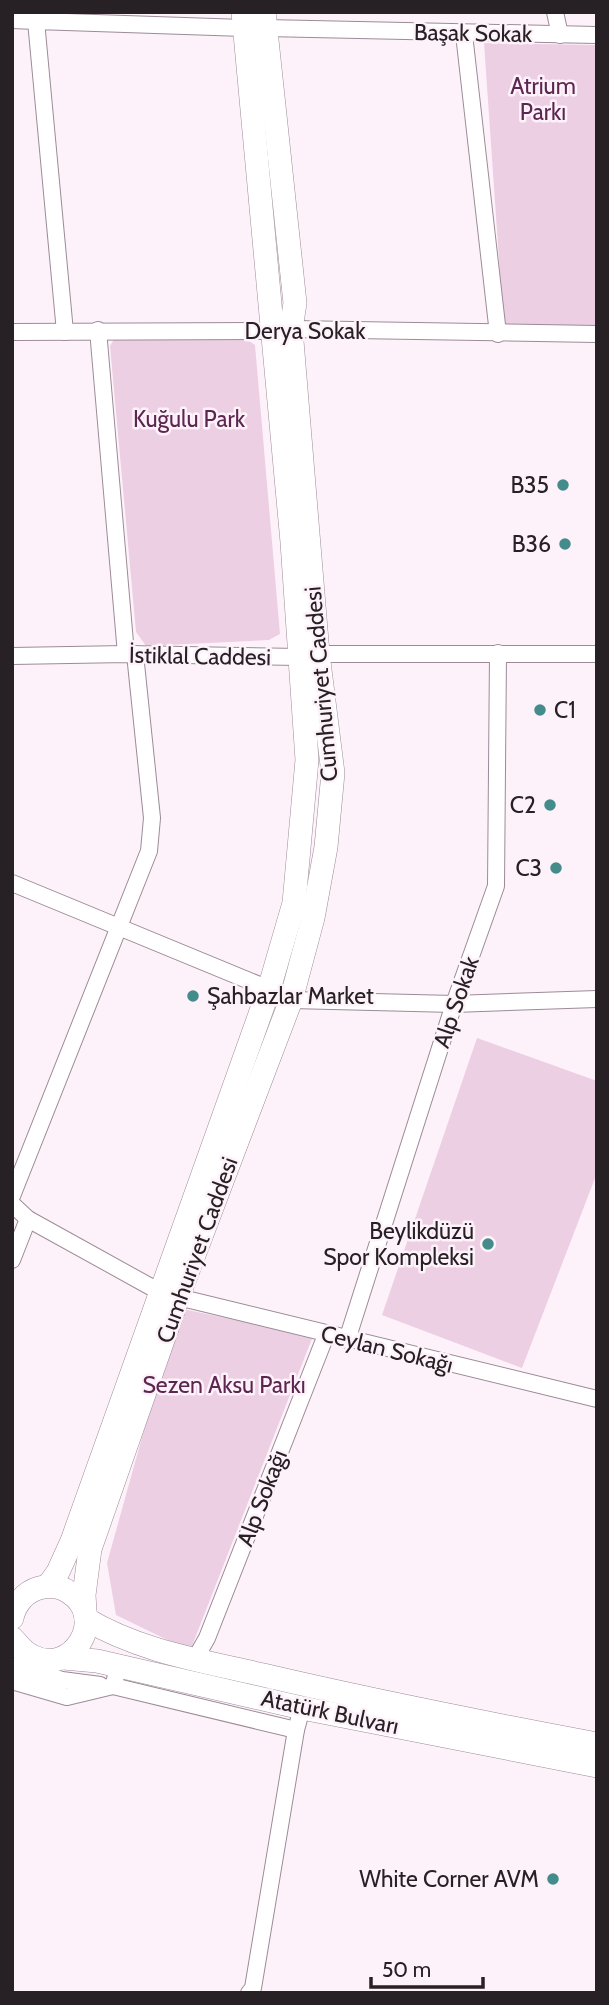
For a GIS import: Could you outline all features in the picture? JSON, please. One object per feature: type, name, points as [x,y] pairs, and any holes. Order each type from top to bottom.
[{"type":"main road","name":"Cumhuriyet Caddesi","points":[[64,1658],[78,1647],[84,1638],[84,1595],[90,1549],[295,903],[307,760],[309,656],[282,330],[295,303],[254,20]]},
{"type":"main road","name":"Cumhuriyet Caddesi","points":[[12,1618],[20,1601],[42,1587],[58,1572],[72,1541],[169,1295],[291,1000],[313,918],[326,847],[333,773],[309,656]]},
{"type":"main road","points":[[269,989],[291,1000]]},
{"type":"main road","points":[[12,1588],[42,1587]]},
{"type":"main road","name":"Atatürk Bulvarı","points":[[42,1587],[65,1589],[74,1595],[85,1615],[120,1637],[195,1659],[370,1700],[597,1744]]},
{"type":"main road","name":"Atatürk Bulvarı","points":[[13,1643],[40,1660],[76,1658],[116,1676],[299,1719],[597,1766]]},
{"type":"street","points":[[555,12],[560,35]]},
{"type":"street","name":"Başak Sokak","points":[[12,20],[254,20],[464,34],[597,35]]},
{"type":"street","points":[[36,20],[65,332]]},
{"type":"street","points":[[464,34],[498,334]]},
{"type":"street","points":[[12,1196],[149,851],[152,818],[131,654],[98,330]]},
{"type":"street","name":"Derya Sokak","points":[[12,332],[282,330],[597,334]]},
{"type":"street","name":"Alp Sokak","points":[[347,1340],[454,1004],[496,886],[498,653]]},
{"type":"street","name":"İstiklal Caddesi","points":[[12,656],[597,654]]},
{"type":"street","points":[[12,883],[269,989]]},
{"type":"street","points":[[291,1000],[454,1004],[597,999]]},
{"type":"street","name":"Ceylan Sokağı","points":[[12,1204],[28,1219],[169,1295],[597,1399]]},
{"type":"street","points":[[12,1260],[28,1219]]},
{"type":"street","name":"Alp Sokağı","points":[[195,1659],[212,1625],[326,1335]]},
{"type":"street","points":[[13,1643],[62,1681],[116,1676]]},
{"type":"street","points":[[12,1681],[67,1697],[116,1676]]},
{"type":"street","points":[[249,1993],[253,1988],[262,1942],[299,1719]]},
{"type":"green space","name":"Atrium Parkı","points":[[484,43],[597,45],[597,330],[504,332]]},
{"type":"green space","name":"Kuğulu Park","points":[[114,339],[246,339],[255,345],[280,634],[269,640],[146,646],[136,632],[110,346]]},
{"type":"green space","name":"Beylikdüzü Spor Kompleksi","points":[[477,1038],[597,1081],[597,1173],[522,1368],[382,1315]]},
{"type":"green space","name":"Sezen Aksu Parkı","points":[[178,1308],[313,1336],[190,1651],[116,1615],[107,1563]]},
{"type":"place","name":"B35","points":[[563,485]]},
{"type":"place","name":"B36","points":[[565,544]]},
{"type":"place","name":"C1","points":[[540,710]]},
{"type":"place","name":"C2","points":[[550,805]]},
{"type":"place","name":"C3","points":[[556,868]]},
{"type":"place","name":"Şahbazlar Market","points":[[193,996]]},
{"type":"place","name":"Beylikdüzü Spor Kompleksi","points":[[488,1244]]},
{"type":"place","name":"White Corner AVM","points":[[553,1879]]}]
